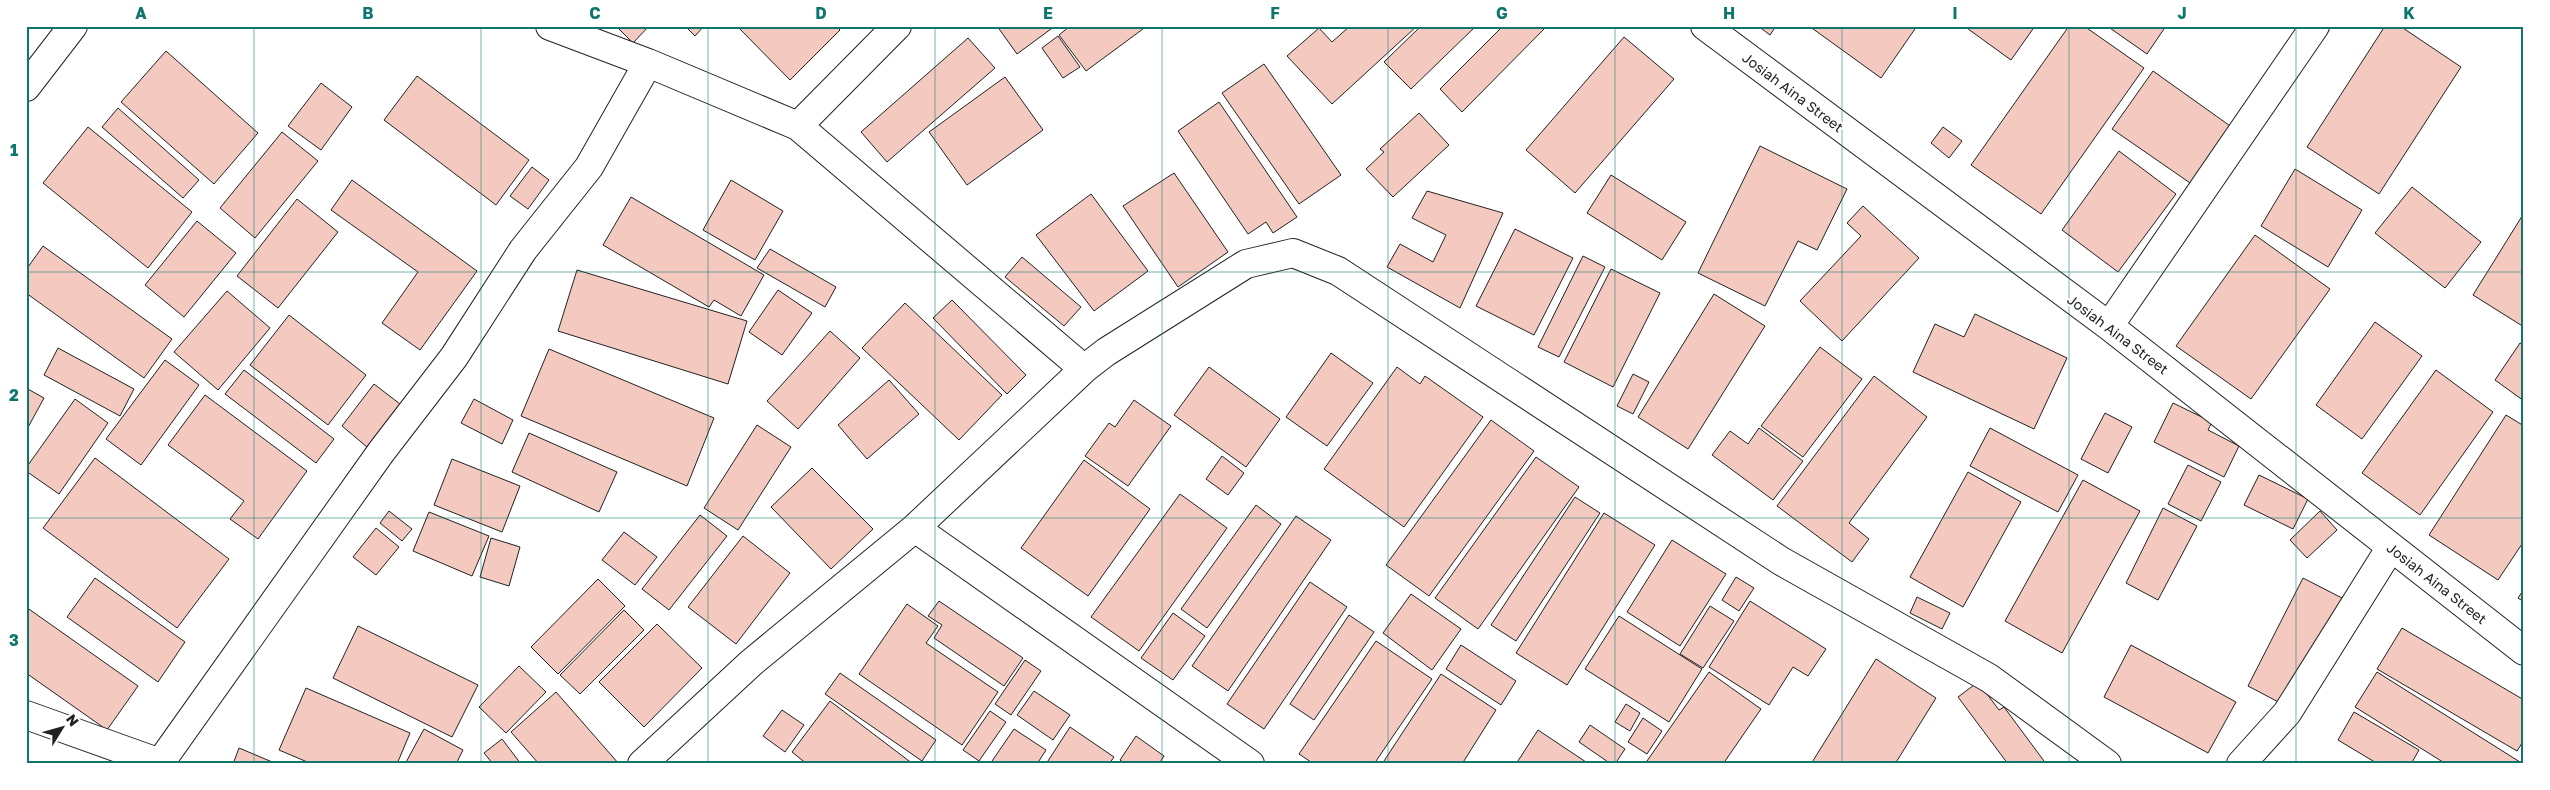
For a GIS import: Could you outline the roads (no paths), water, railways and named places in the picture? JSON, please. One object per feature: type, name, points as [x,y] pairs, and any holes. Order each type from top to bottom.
[{"type":"street","points":[[26,87],[73,26]]},
{"type":"street","points":[[550,26],[648,63],[798,126],[1084,368]]},
{"type":"street","points":[[798,126],[897,26]]},
{"type":"street","name":"Josiah Aina Street","points":[[1705,26],[2109,326],[2524,651]]},
{"type":"street","points":[[2109,326],[2315,26]]},
{"type":"street","points":[[26,715],[162,763],[381,452],[454,356],[523,250],[589,167],[648,63]]},
{"type":"street","points":[[642,764],[751,663],[915,528],[1084,368],[1246,264],[1294,253],[1338,271],[1781,561],[1988,678],[2107,764]]},
{"type":"street","points":[[915,528],[1250,764]]},
{"type":"street","points":[[2241,764],[2287,713],[2391,546]]}]
